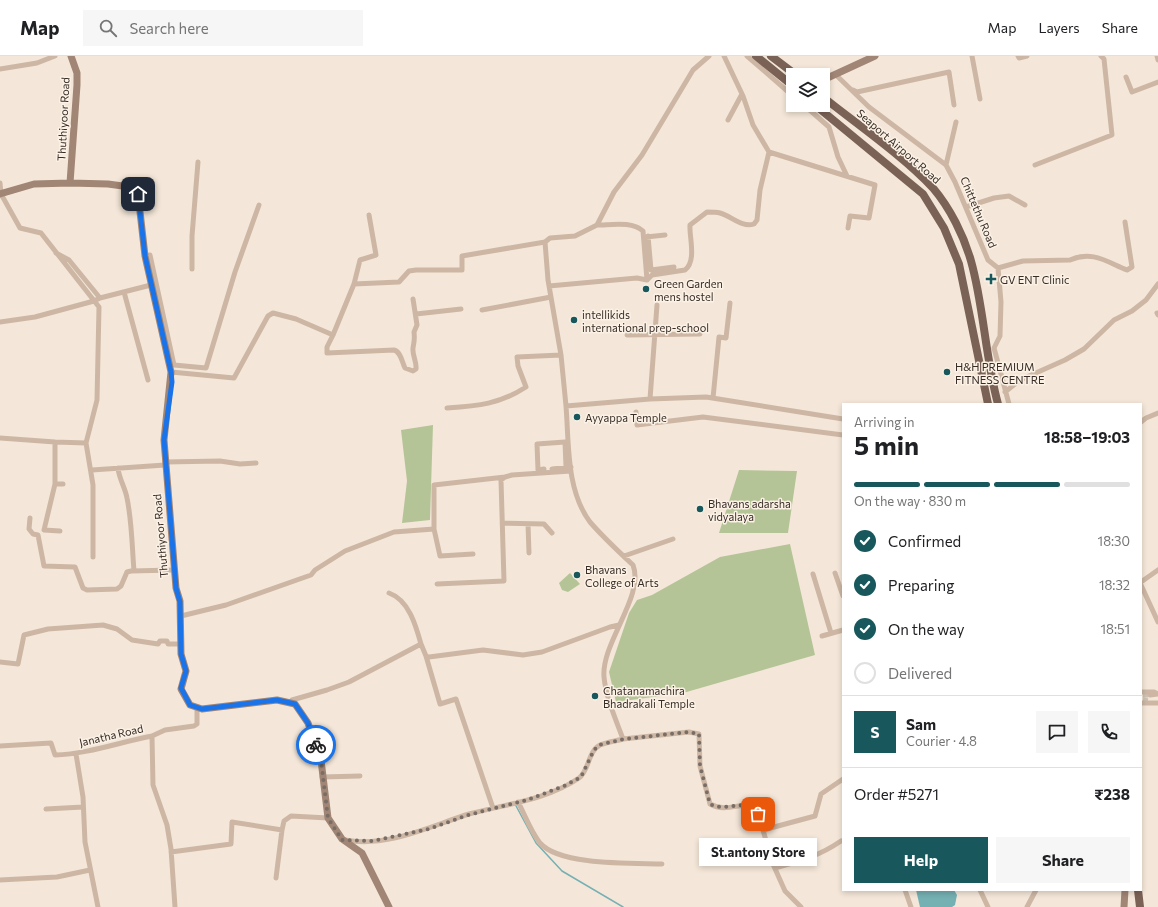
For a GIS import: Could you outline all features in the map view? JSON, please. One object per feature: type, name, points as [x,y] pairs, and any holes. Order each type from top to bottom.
[{"type":"main road","name":"Thuthiyoor Road","points":[[70,183],[77,86],[76,73],[71,56]]},
{"type":"main road","points":[[756,56],[786,80]]},
{"type":"main road","points":[[771,56],[787,68]]},
{"type":"main road","points":[[830,76],[874,56]]},
{"type":"main road","name":"Seaport Airport Road","points":[[830,103],[916,173],[933,188],[945,204],[956,224],[971,260],[991,348],[998,403]]},
{"type":"main road","points":[[824,112],[905,178],[923,194],[933,208],[947,234],[959,264],[988,403]]},
{"type":"main road","name":"Thuthiyoor Road","points":[[0,194],[34,184],[70,183],[108,184],[130,188],[138,194],[145,256],[172,382],[164,440],[174,570],[176,588],[180,602],[181,654],[186,671],[181,688],[190,705],[197,707]]},
{"type":"main road","points":[[978,350],[991,348]]},
{"type":"main road","points":[[197,707],[202,709],[277,700],[295,704],[308,723],[321,760],[328,818],[342,840],[362,853],[389,907]]},
{"type":"main road","points":[[1124,907],[1125,891]]},
{"type":"main road","points":[[1138,891],[1140,907]]},
{"type":"street","points":[[0,69],[37,62],[55,56]]},
{"type":"street","points":[[597,225],[614,192],[642,155],[693,70],[709,56]]},
{"type":"street","points":[[724,56],[742,94],[753,125],[769,152],[875,185],[869,218],[850,216],[848,228]]},
{"type":"street","points":[[747,56],[786,90]]},
{"type":"street","points":[[972,56],[980,99]]},
{"type":"street","points":[[1018,56],[1019,58],[1027,56]]},
{"type":"street","points":[[1035,165],[1112,134],[1104,59],[1102,56]]},
{"type":"street","points":[[1157,56],[1158,60]]},
{"type":"street","points":[[852,90],[857,92],[949,72],[954,105]]},
{"type":"street","name":"Chittethu Road","points":[[834,74],[869,107],[946,165],[966,207],[988,260],[998,268]]},
{"type":"street","points":[[1126,77],[1130,91],[1132,92],[1158,82]]},
{"type":"street","points":[[728,120],[742,94]]},
{"type":"street","points":[[812,112],[829,127],[838,157],[847,176]]},
{"type":"street","points":[[946,165],[956,122]]},
{"type":"street","points":[[647,280],[652,275],[685,270],[688,267],[692,246],[690,225],[707,212],[720,213],[738,221],[751,225],[754,224],[757,220],[760,190],[769,152]]},
{"type":"street","points":[[192,269],[192,236],[198,162]]},
{"type":"street","points":[[0,183],[0,194],[20,228],[40,233],[99,307],[97,400],[86,443],[92,470],[94,501],[93,557]]},
{"type":"street","points":[[966,207],[994,198],[1009,196],[1025,205]]},
{"type":"street","points":[[145,256],[150,256],[174,365],[206,368],[235,272],[259,205]]},
{"type":"street","points":[[369,215],[376,255],[360,260],[354,284],[327,347],[327,353],[397,350],[405,368],[413,371],[416,368],[417,362],[413,349],[416,340],[414,332],[417,325],[414,300]]},
{"type":"street","points":[[1010,403],[991,348],[1000,336],[1001,302],[998,268],[1018,262],[1070,260],[1077,257],[1090,255],[1127,270],[1132,267],[1125,222]]},
{"type":"street","points":[[354,284],[399,282],[409,271],[416,270],[462,270],[462,256],[545,242],[550,238],[575,236],[597,225],[633,226],[642,231],[646,237],[651,270],[674,267]]},
{"type":"street","points":[[646,237],[665,235]]},
{"type":"street","points":[[646,237],[647,280]]},
{"type":"street","points":[[545,242],[549,286],[561,355],[566,406],[569,468]]},
{"type":"street","points":[[53,251],[69,260],[100,298]]},
{"type":"street","points":[[549,286],[637,278],[647,280]]},
{"type":"street","points":[[1005,392],[1020,380],[1059,363],[1084,349],[1114,320],[1132,311],[1146,300],[1158,284]]},
{"type":"street","points":[[0,322],[35,317],[151,285]]},
{"type":"street","points":[[124,292],[148,380]]},
{"type":"street","points":[[482,310],[551,297]]},
{"type":"street","points":[[713,398],[719,337],[726,338],[730,304]]},
{"type":"street","points":[[650,399],[657,305]]},
{"type":"street","points":[[416,314],[461,309]]},
{"type":"street","points":[[171,372],[234,378],[268,316],[273,313],[296,319],[333,335]]},
{"type":"street","points":[[627,335],[655,336],[700,334]]},
{"type":"street","points":[[447,408],[480,406],[511,397],[526,387],[518,366],[518,357],[561,355]]},
{"type":"street","points":[[566,406],[650,399],[713,398],[842,419]]},
{"type":"street","points":[[636,412],[638,425],[703,417],[842,435]]},
{"type":"street","points":[[1142,421],[1158,413]]},
{"type":"street","points":[[0,438],[86,443]]},
{"type":"street","points":[[54,442],[55,484],[44,530],[60,531]]},
{"type":"street","points":[[569,468],[538,470],[537,444],[565,442],[569,468],[580,504],[590,521],[633,565],[636,573],[636,584],[606,661],[604,676],[613,712],[624,739]]},
{"type":"street","points":[[92,470],[165,463],[220,461],[240,464],[256,463]]},
{"type":"street","points":[[118,468],[118,477],[127,496],[130,513],[134,571]]},
{"type":"street","points":[[473,554],[440,556],[434,529],[434,485],[569,468]]},
{"type":"street","points":[[437,584],[504,581],[501,480],[505,477]]},
{"type":"street","points":[[55,484],[63,484]]},
{"type":"street","points":[[30,518],[30,530],[33,534],[38,535],[44,566],[75,567],[83,588],[87,590],[117,589],[121,586],[127,572],[174,570]]},
{"type":"street","points":[[502,523],[544,524],[552,533]]},
{"type":"street","points":[[528,524],[529,553]]},
{"type":"street","points":[[181,616],[226,605],[311,575],[315,570],[345,551],[394,532],[434,529]]},
{"type":"street","points":[[624,556],[673,539]]},
{"type":"street","points":[[1142,581],[1158,570]]},
{"type":"street","points":[[835,573],[842,593]]},
{"type":"street","points":[[813,574],[831,633]]},
{"type":"street","points":[[1142,587],[1158,622]]},
{"type":"street","points":[[389,593],[395,595],[411,614],[416,624],[440,704],[456,699],[493,808]]},
{"type":"street","points":[[0,662],[18,664],[24,635],[48,629],[102,625],[117,629],[132,640],[158,644],[160,641],[167,641],[168,644],[181,644]]},
{"type":"street","points":[[426,656],[483,650],[523,655],[542,652],[619,625]]},
{"type":"street","points":[[822,636],[842,630]]},
{"type":"street","points":[[290,703],[292,700],[348,682],[421,644]]},
{"type":"street","points":[[1142,697],[1154,692],[1158,694]]},
{"type":"street","points":[[1158,694],[1150,698],[1158,702]]},
{"type":"street","points":[[1142,697],[1158,702]]},
{"type":"street","name":"Janatha Road","points":[[0,746],[51,742],[55,755],[76,754],[96,748],[152,736],[165,730],[194,726],[197,724],[197,707]]},
{"type":"street","points":[[342,840],[373,841],[429,829],[468,815],[518,802],[564,786],[581,777],[594,750],[599,745],[624,739],[689,732],[699,734],[700,766],[710,804],[727,807],[751,805],[754,807],[758,814],[768,851],[785,891],[801,907]]},
{"type":"street","points":[[152,736],[153,785],[167,825],[171,852],[175,907]]},
{"type":"street","points":[[76,754],[83,797],[85,842],[98,907]]},
{"type":"street","points":[[322,777],[360,776]]},
{"type":"street","points":[[763,830],[816,816],[821,794],[842,780]]},
{"type":"street","points":[[518,802],[539,841],[552,852],[594,862],[662,864]]},
{"type":"street","points":[[46,809],[83,807]]},
{"type":"street","points":[[276,878],[284,821],[291,816],[328,818]]},
{"type":"street","points":[[171,852],[231,844],[232,822],[282,830]]},
{"type":"street","points":[[775,868],[809,859],[842,841]]},
{"type":"street","points":[[726,860],[768,851]]},
{"type":"street","points":[[0,880],[57,876],[90,870]]},
{"type":"street","points":[[905,891],[910,907]]},
{"type":"street","points":[[980,891],[988,907]]},
{"type":"street","points":[[1027,907],[1035,891]]},
{"type":"green space","points":[[433,425],[430,520],[402,523],[407,481],[401,430]]},
{"type":"green space","points":[[739,470],[797,471],[788,533],[719,533]]},
{"type":"green space","points":[[790,544],[815,655],[683,693],[616,702],[609,672],[629,613],[637,600],[652,595],[720,557]]},
{"type":"green space","points":[[570,573],[580,584],[568,592],[562,590],[559,583]]},
{"type":"water","points":[[916,891],[955,891],[957,895],[955,905],[952,907],[920,907]]},
{"type":"waterway","points":[[515,804],[536,843],[562,871],[623,907]]},
{"type":"tunnel","points":[[1143,695],[1150,695]]},
{"type":"tunnel","points":[[1143,700],[1150,701]]},
{"type":"way so far","points":[[316,745],[321,760],[323,787],[328,818],[342,840],[373,841],[429,829],[468,815],[527,800],[564,786],[581,777],[594,750],[599,745],[624,739],[689,732],[699,734],[700,766],[710,804],[727,807],[751,805],[758,814]]},
{"type":"place","name":"GV ENT Clinic","points":[[991,279]]},
{"type":"place","name":"Green Garden mens hostel","points":[[646,289]]},
{"type":"place","name":"intellikids international prep-school","points":[[574,320]]},
{"type":"place","name":"H&H PREMIUM FITNESS CENTRE","points":[[947,372]]},
{"type":"place","name":"Ayyappa Temple","points":[[577,417]]},
{"type":"place","name":"Bhavans adarsha vidyalaya","points":[[700,509]]},
{"type":"place","name":"Bhavans College of Arts","points":[[577,575]]},
{"type":"place","name":"Chatanamachira Bhadrakali Temple","points":[[595,696]]},
{"type":"place","name":"St.antony Store","points":[[758,814]]},
{"type":"route","points":[[138,194],[145,256],[172,382],[164,440],[176,588],[180,602],[181,654],[186,671],[181,688],[190,705],[202,709],[277,700],[295,704],[308,723],[316,745]]}]
